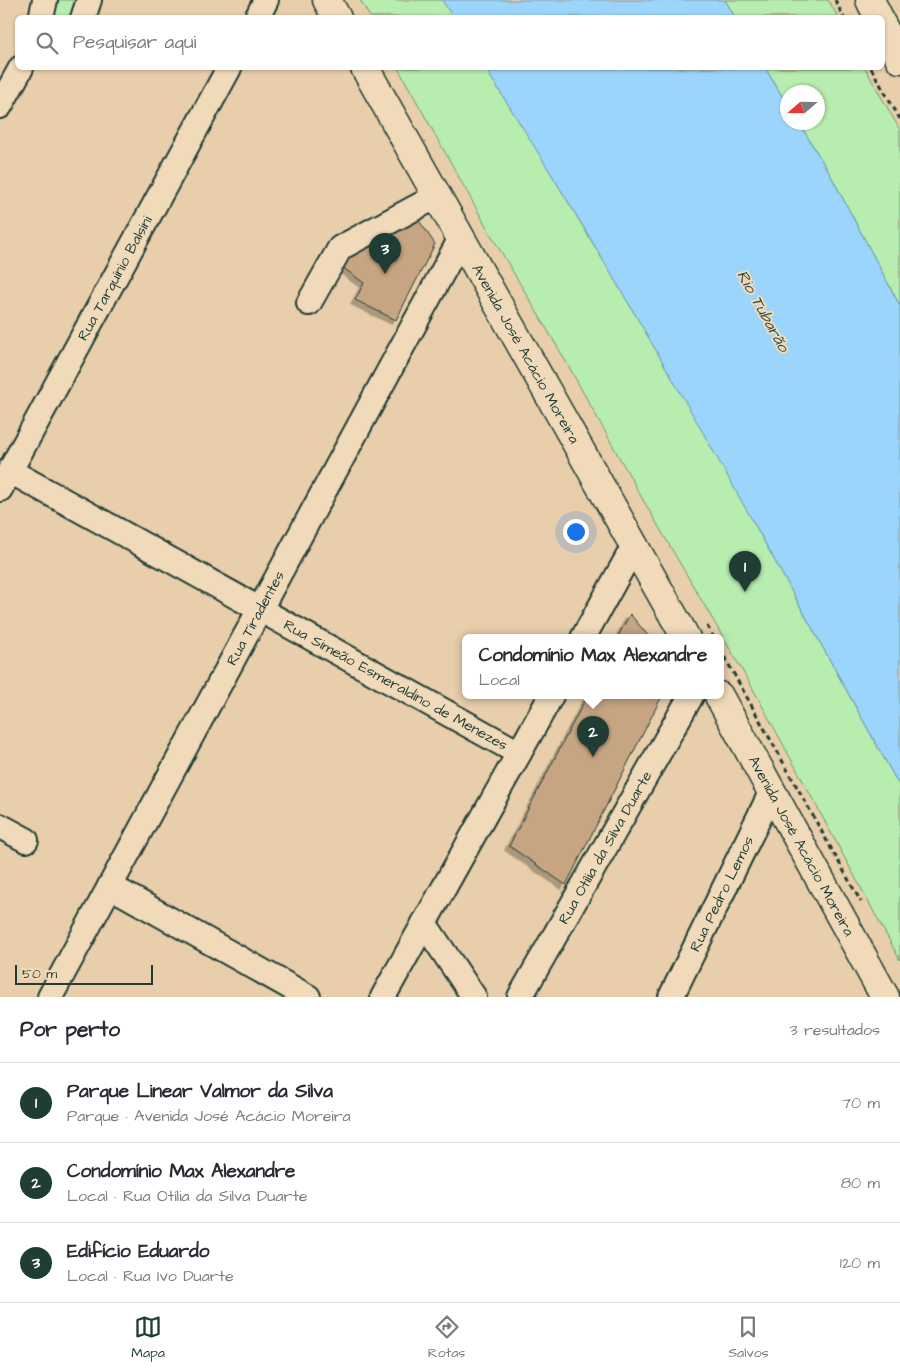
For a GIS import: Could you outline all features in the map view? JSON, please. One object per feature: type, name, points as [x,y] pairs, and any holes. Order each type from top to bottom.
[{"type":"main road","points":[[327,0],[335,15]]},
{"type":"main road","points":[[870,0],[878,15]]},
{"type":"main road","points":[[885,31],[900,59]]},
{"type":"main road","name":"Avenida José Acácio Moreira","points":[[366,70],[684,634]]},
{"type":"main road","name":"Avenida José Acácio Moreira","points":[[721,699],[885,997]]},
{"type":"street","points":[[42,15],[46,0]]},
{"type":"street","points":[[84,15],[89,0]]},
{"type":"street","points":[[258,15],[266,0]]},
{"type":"street","points":[[0,106],[20,70]]},
{"type":"street","name":"Rua Tarquínio Balsini","points":[[5,480],[229,70]]},
{"type":"street","points":[[309,303],[340,248],[437,196]]},
{"type":"street","name":"Rua Tiradentes","points":[[50,997],[461,238]]},
{"type":"street","name":"Rua Simeão Esmeraldino de Menezes","points":[[5,480],[260,610],[519,753]]},
{"type":"street","points":[[584,634],[634,546]]},
{"type":"street","points":[[383,997],[549,699]]},
{"type":"street","name":"Rua Otília da Silva Duarte","points":[[520,997],[689,699]]},
{"type":"street","name":"Rua Pedro Lemos","points":[[671,997],[772,791]]},
{"type":"street","points":[[0,826],[26,840]]},
{"type":"street","points":[[110,886],[308,997]]},
{"type":"street","points":[[424,923],[474,997]]},
{"type":"path","points":[[835,0],[842,15]]},
{"type":"path","points":[[872,70],[900,119]]},
{"type":"path","points":[[724,656],[862,905]]},
{"type":"green space","points":[[55,0],[80,0],[76,15],[52,15]]},
{"type":"green space","points":[[360,0],[442,0],[452,15],[369,15]]},
{"type":"green space","points":[[725,0],[828,0],[837,15],[734,15]]},
{"type":"green space","points":[[399,70],[486,70],[536,148],[677,384],[900,787],[900,960],[724,639],[724,634],[721,634],[564,358],[490,233]]},
{"type":"green space","points":[[766,70],[866,70],[900,130],[900,306],[831,176],[803,130],[825,130],[825,85],[780,85],[780,93]]},
{"type":"water","points":[[442,0],[725,0],[734,15],[452,15]]},
{"type":"water","name":"Rio Tubarão","points":[[486,70],[766,70],[780,93],[780,130],[803,130],[831,176],[900,306],[900,787],[698,424],[594,245]]},
{"type":"building","points":[[416,216],[435,244],[396,320],[355,300],[364,283],[338,264],[346,253],[350,257],[360,244]]},
{"type":"building","points":[[630,614],[647,634],[619,634]]},
{"type":"building","points":[[585,699],[660,699],[566,885],[509,846]]},
{"type":"place","name":"Edifício Eduardo","points":[[385,274]]},
{"type":"place","name":"Parque Linear Valmor da Silva","points":[[745,592]]},
{"type":"place","name":"Condomínio Max Alexandre","points":[[593,757]]}]
